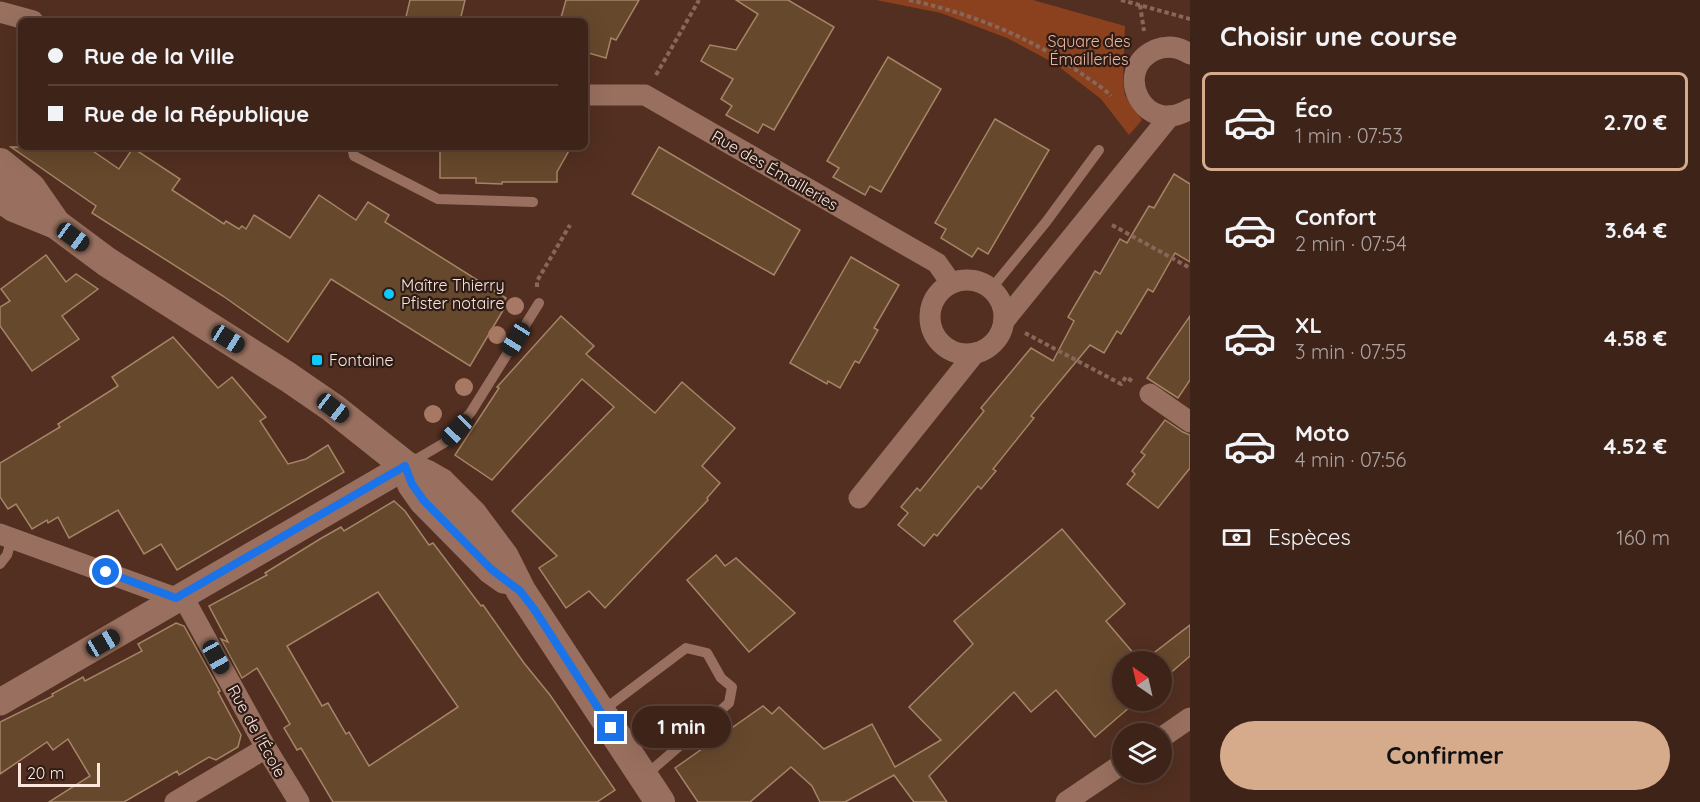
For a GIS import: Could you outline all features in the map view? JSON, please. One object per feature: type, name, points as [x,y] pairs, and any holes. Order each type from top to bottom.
[{"type":"main road","points":[[0,162],[31,188],[56,224]]},
{"type":"main road","points":[[0,197],[14,207],[56,224],[108,262],[333,408],[405,466],[441,483],[472,514],[504,557],[520,591],[660,802]]},
{"type":"street","points":[[0,12],[22,18]]},
{"type":"street","points":[[1180,113],[1159,116],[1149,111],[1141,103],[1134,82],[1136,71],[1148,53],[1170,46],[1190,54]]},
{"type":"street","name":"Rue des Émailleries","points":[[588,95],[645,95],[936,263],[951,283]]},
{"type":"street","points":[[1004,321],[1001,304],[991,289],[972,280],[951,283],[941,290],[934,299],[930,311],[930,323],[934,334],[941,344],[951,351],[963,354],[986,349],[994,342],[1004,321],[1092,214],[1180,113]]},
{"type":"street","points":[[859,498],[975,353]]},
{"type":"street","points":[[1150,394],[1190,422]]},
{"type":"street","points":[[0,702],[405,466]]},
{"type":"street","points":[[6,536],[179,597]]},
{"type":"street","name":"Rue de l'École","points":[[179,597],[299,802]]},
{"type":"street","points":[[1172,730],[1190,718]]},
{"type":"street","points":[[175,802],[266,748]]},
{"type":"street","points":[[1066,802],[1112,771]]},
{"type":"lane","points":[[353,150],[354,156],[438,199],[533,202]]},
{"type":"lane","points":[[991,289],[1046,222],[1099,150]]},
{"type":"lane","points":[[405,466],[444,443],[457,430],[471,412],[539,303]]},
{"type":"lane","points":[[0,564],[7,555],[6,536]]},
{"type":"lane","points":[[600,712],[686,648],[707,652],[721,678],[732,687],[729,703],[643,777]]},
{"type":"path","points":[[645,95],[699,0]]},
{"type":"path","points":[[909,0],[942,7],[1019,38],[1058,57],[1107,92],[1114,100]]},
{"type":"path","points":[[1121,0],[1190,19]]},
{"type":"path","points":[[1092,214],[1190,268]]},
{"type":"path","points":[[537,281],[570,225]]},
{"type":"path","points":[[1004,321],[1121,384],[1126,377],[1150,394]]},
{"type":"green space","name":"Square des Émailleries","points":[[876,0],[1033,0],[1125,26],[1123,82],[1125,95],[1142,120],[1129,135],[1101,99],[1054,63],[1007,38],[941,13]]},
{"type":"building","points":[[410,0],[465,0],[461,18],[406,18]]},
{"type":"building","points":[[566,0],[639,0],[616,40],[611,38],[606,58],[588,53],[588,18],[561,18]]},
{"type":"building","points":[[736,0],[788,0],[834,27],[774,130],[763,124],[758,133],[726,115],[732,106],[721,99],[733,79],[701,61],[710,45],[736,50],[758,14]]},
{"type":"building","points":[[888,57],[941,89],[881,192],[870,186],[865,195],[833,177],[839,168],[827,161]]},
{"type":"building","points":[[995,119],[1049,150],[988,254],[978,248],[972,257],[941,238],[946,229],[935,223]]},
{"type":"building","points":[[11,147],[18,147],[18,150],[91,150],[119,169],[132,150],[136,150],[180,179],[172,190],[224,224],[226,221],[239,229],[242,226],[246,229],[254,215],[290,238],[319,195],[356,220],[368,202],[389,215],[385,222],[506,298],[501,305],[505,307],[470,366],[331,279],[288,342],[223,296],[92,213],[96,206]]},
{"type":"building","points":[[659,147],[800,230],[774,275],[632,194]]},
{"type":"building","points":[[440,150],[569,150],[557,172],[557,182],[502,182],[502,184],[476,183],[476,178],[440,178]]},
{"type":"building","points":[[1174,174],[1190,184],[1190,262],[1175,253],[1153,292],[1148,289],[1121,334],[1117,331],[1104,353],[1090,345],[1031,416],[1034,418],[993,469],[996,471],[981,489],[978,486],[937,536],[934,534],[924,546],[898,525],[908,513],[901,507],[917,488],[920,491],[984,411],[981,408],[1031,348],[1053,361],[1074,321],[1068,317],[1095,271],[1100,274],[1120,239],[1127,243],[1149,206],[1154,208]]},
{"type":"building","points":[[46,255],[66,282],[76,274],[98,289],[62,316],[79,339],[32,371],[0,326],[0,307],[10,301],[1,289]]},
{"type":"building","points":[[851,257],[899,285],[874,328],[878,330],[859,363],[855,361],[840,388],[828,381],[827,384],[790,363]]},
{"type":"building","points":[[561,316],[594,346],[586,354],[655,413],[682,382],[735,428],[702,466],[720,483],[707,498],[708,500],[605,608],[589,591],[566,608],[539,568],[557,556],[512,511],[614,407],[582,379],[492,480],[455,455],[499,388],[497,387]]},
{"type":"building","points":[[1190,316],[1190,380],[1178,398],[1147,378]]},
{"type":"building","points":[[173,337],[218,388],[232,377],[266,417],[260,421],[288,464],[306,459],[328,445],[344,472],[177,570],[161,544],[144,554],[118,510],[69,538],[58,517],[48,523],[47,520],[32,529],[16,504],[8,509],[0,497],[0,463],[60,427],[58,424],[118,386],[112,377]]},
{"type":"building","points":[[1165,420],[1190,435],[1190,468],[1158,508],[1127,484],[1135,474],[1132,471],[1145,455],[1141,452]]},
{"type":"building","points":[[394,501],[405,511],[429,545],[433,543],[481,606],[483,605],[550,695],[615,790],[597,802],[333,802],[301,748],[297,750],[284,728],[290,724],[257,668],[242,678],[221,639],[228,642],[209,606],[267,575],[265,573],[341,527],[344,531]],"holes":[[[378,592],[458,707],[369,766],[349,732],[346,734],[328,703],[322,706],[287,646]]]},
{"type":"building","points":[[1062,529],[1125,604],[1106,621],[1132,651],[1112,651],[1112,711],[1125,711],[1095,737],[1056,690],[1031,712],[1014,692],[929,776],[947,802],[914,802],[894,775],[845,802],[820,802],[812,786],[791,767],[750,802],[698,802],[675,768],[763,706],[772,714],[779,707],[824,749],[872,724],[895,767],[941,740],[909,707],[973,644],[954,621]]},
{"type":"building","points":[[716,555],[725,566],[736,558],[795,613],[749,652],[687,580]]},
{"type":"building","points":[[176,623],[184,626],[220,691],[218,692],[241,735],[238,747],[216,760],[209,757],[179,775],[177,771],[124,802],[49,802],[90,776],[68,739],[53,750],[47,742],[0,774],[0,722],[53,696],[52,694],[83,677],[85,681],[142,651],[138,644]]},
{"type":"building","points":[[1190,625],[1190,656],[1172,672],[1172,651],[1156,651]]},
{"type":"place","name":"Maître Thierry Pfister notaire","points":[[389,294]]},
{"type":"place","name":"Fontaine","points":[[317,360]]},
{"type":"route","points":[[106,572],[176,598],[405,466],[412,484],[424,501],[491,569],[520,591],[611,728]]}]
